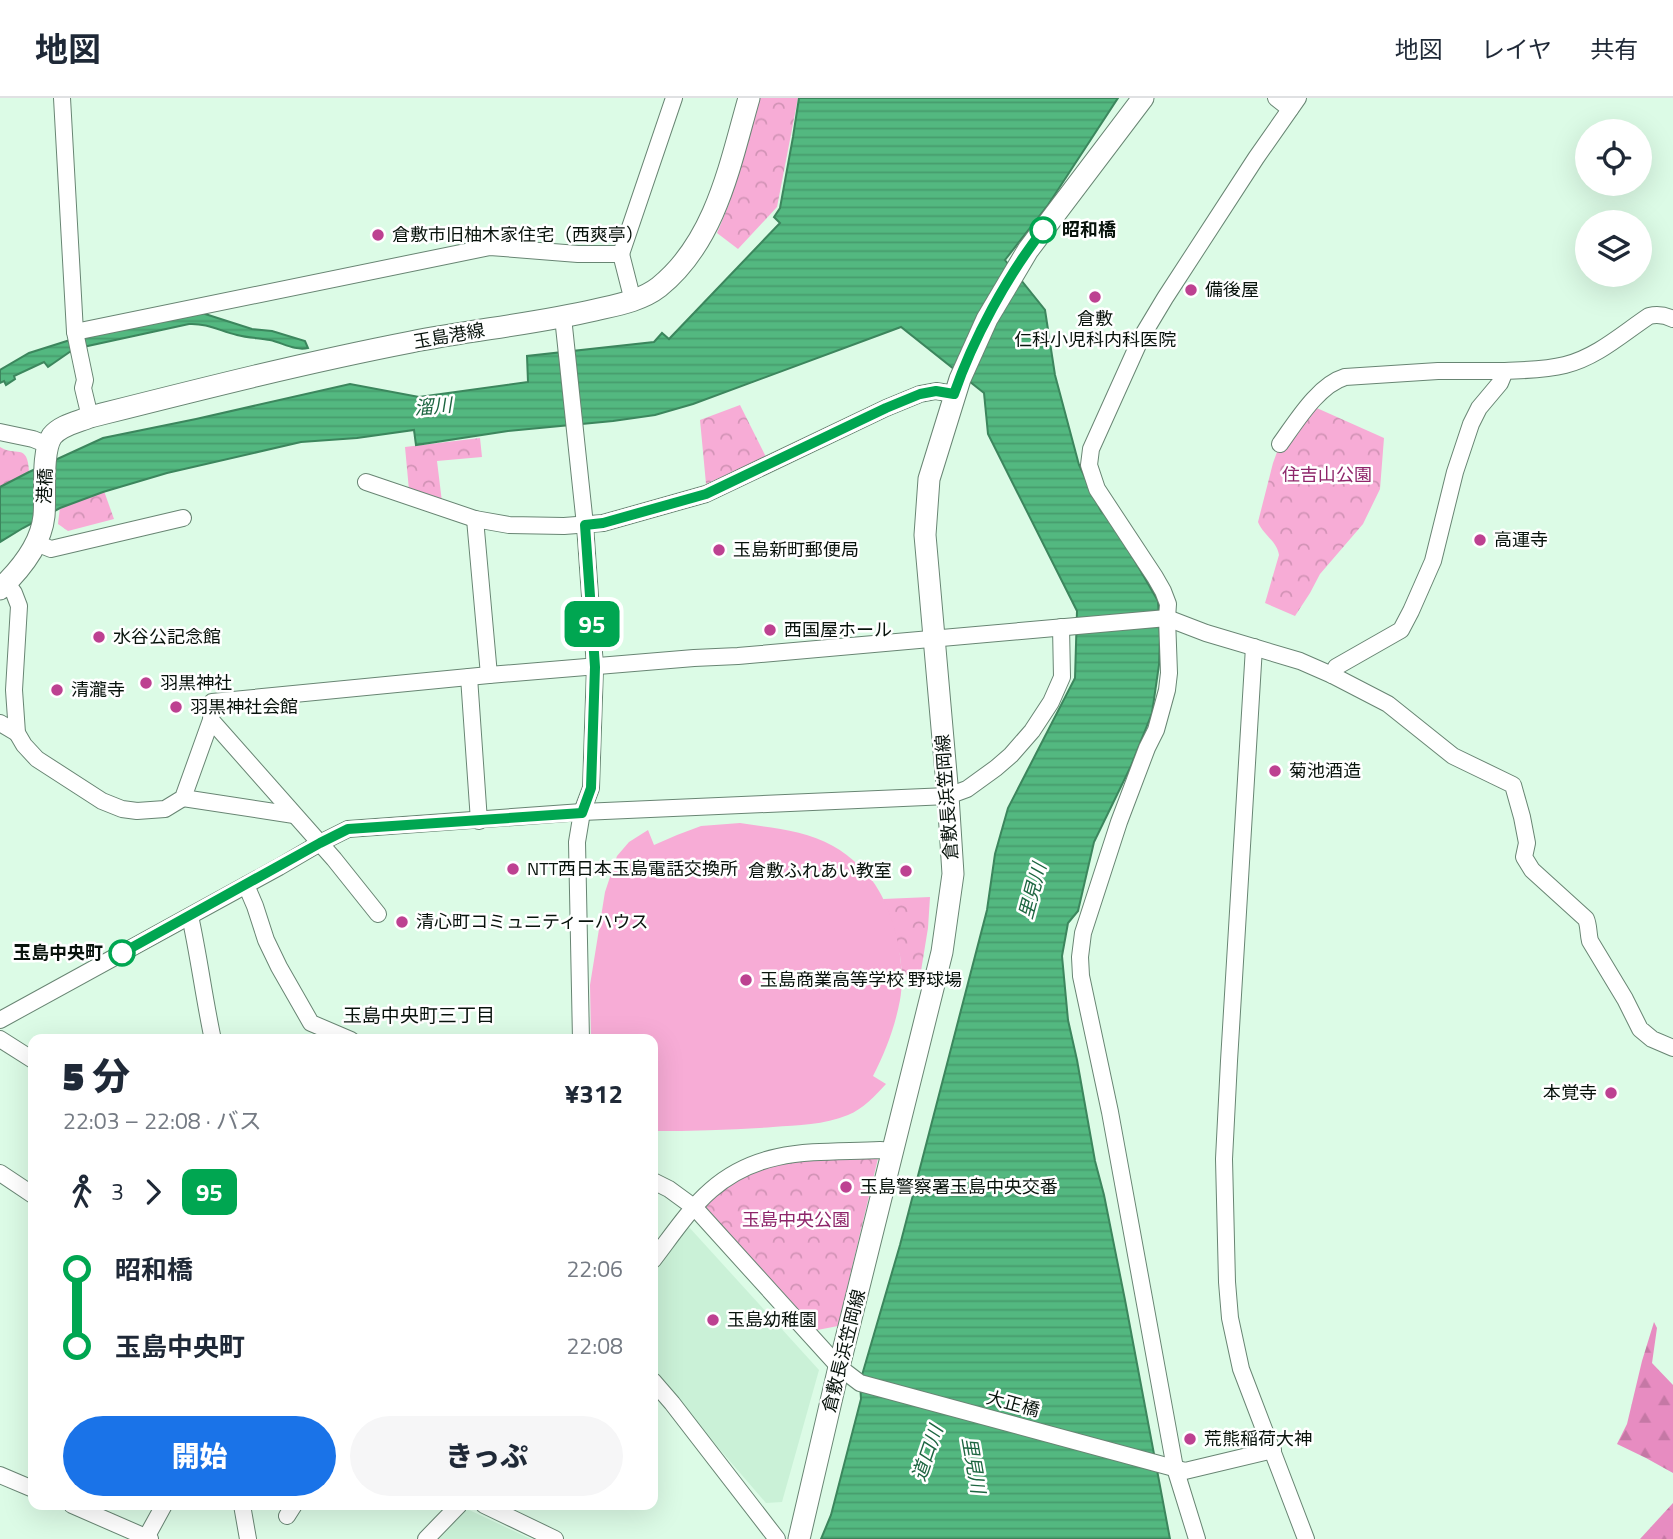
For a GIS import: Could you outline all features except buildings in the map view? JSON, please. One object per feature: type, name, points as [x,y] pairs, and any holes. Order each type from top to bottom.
[{"type":"main road","name":"玉島港線","points":[[47,450],[50,439],[62,428],[90,417],[285,368],[413,341],[563,317],[633,301],[658,288],[676,271],[708,226],[730,164],[748,98]]},
{"type":"main road","name":"倉敷長浜笠岡線","points":[[799,1539],[942,952],[953,874],[925,535],[929,479],[957,386],[986,319],[1028,250],[1143,98]]},
{"type":"main road","name":"港橋","points":[[36,543],[44,518],[47,450]]},
{"type":"main road","points":[[3,586],[36,543]]},
{"type":"street","points":[[62,98],[75,332],[90,417]]},
{"type":"street","points":[[633,301],[621,254],[674,98]]},
{"type":"street","points":[[1197,1539],[1175,1468],[1110,1112],[1081,976],[1080,957],[1083,933],[1119,822],[1162,713],[1169,673],[1163,617],[1168,604],[1163,591],[1097,489],[1089,465],[1089,456],[1136,349],[1159,308],[1189,258],[1294,104],[1276,98]]},
{"type":"street","points":[[75,332],[490,247],[578,254],[621,254]]},
{"type":"street","points":[[1280,444],[1320,393],[1336,379],[1438,371],[1541,369],[1565,365],[1611,343],[1649,316],[1665,315],[1673,319]]},
{"type":"street","points":[[563,317],[585,525],[595,667],[591,788],[582,813],[577,842],[581,1034]]},
{"type":"street","points":[[1332,675],[1336,667],[1401,630],[1433,561],[1455,472],[1471,424],[1479,408],[1500,383],[1505,371]]},
{"type":"street","points":[[366,482],[475,519],[509,524],[603,523],[706,494],[920,394],[957,386]]},
{"type":"street","points":[[0,432],[33,439],[47,450]]},
{"type":"street","points":[[36,543],[51,549],[183,518]]},
{"type":"street","points":[[475,519],[489,675]]},
{"type":"street","points":[[3,586],[14,593],[19,606],[14,690],[17,733],[24,746],[37,760],[102,801],[122,809],[137,810],[165,809],[183,798],[211,720],[212,702],[489,675],[934,639],[1163,617],[1300,661],[1332,675],[1388,704],[1453,756],[1513,785],[1527,844],[1524,857],[1532,870],[1586,919],[1590,941],[1640,1029],[1652,1039],[1673,1048]]},
{"type":"street","points":[[0,1020],[348,829],[582,813],[948,796],[967,789],[1011,755],[1032,731],[1051,702],[1062,677],[1065,627]]},
{"type":"street","points":[[1254,647],[1224,1159],[1230,1318],[1241,1369],[1306,1539]]},
{"type":"street","points":[[469,677],[479,821]]},
{"type":"street","points":[[211,720],[334,859],[378,914]]},
{"type":"street","points":[[0,724],[17,733]]},
{"type":"street","points":[[183,798],[294,816]]},
{"type":"street","points":[[246,885],[266,940],[311,1023],[337,1034]]},
{"type":"street","points":[[190,916],[212,1034]]},
{"type":"street","points":[[0,1039],[28,1057]]},
{"type":"street","points":[[658,1254],[710,1190],[749,1164],[789,1154],[894,1151]]},
{"type":"street","points":[[0,1173],[28,1192]]},
{"type":"street","points":[[658,1184],[695,1208],[839,1367]]},
{"type":"street","name":"大正橋","points":[[839,1367],[860,1382],[1175,1468]]},
{"type":"street","points":[[658,1387],[778,1539]]},
{"type":"street","points":[[1175,1468],[1185,1471],[1273,1450]]},
{"type":"street","points":[[0,1475],[28,1487]]},
{"type":"street","points":[[84,1510],[148,1538],[162,1510]]},
{"type":"street","points":[[243,1510],[248,1539]]},
{"type":"street","points":[[426,1539],[454,1510]]},
{"type":"street","points":[[494,1510],[555,1539]]},
{"type":"shaded area","name":"玉島幼稚園","points":[[688,1226],[819,1370],[782,1502],[766,1503],[658,1378],[658,1264]]},
{"type":"shaded area","points":[[466,1510],[469,1510],[531,1539],[438,1539]]},
{"type":"green space","points":[[759,98],[798,98],[777,207],[738,249],[717,233],[729,204]]},
{"type":"green space","points":[[740,405],[766,457],[706,484],[700,420]]},
{"type":"green space","name":"住吉山公園","points":[[1310,405],[1384,438],[1380,489],[1363,524],[1320,574],[1295,616],[1265,603],[1279,555],[1276,546],[1258,522],[1280,444]]},
{"type":"green space","points":[[480,438],[482,457],[437,461],[442,502],[409,490],[405,447]]},
{"type":"green space","points":[[0,447],[23,454],[29,472],[0,487]]},
{"type":"green space","points":[[104,491],[114,519],[68,531],[58,524],[60,507]]},
{"type":"green space","name":"玉島商業高等学校 野球場","points":[[740,823],[811,836],[840,850],[853,860],[865,871],[879,891],[895,930],[902,987],[895,1020],[873,1076],[886,1084],[873,1098],[848,1115],[830,1121],[801,1125],[658,1131],[658,1034],[591,1034],[590,985],[605,892],[617,856],[629,842],[648,830],[654,845],[701,826]]},
{"type":"green space","points":[[930,897],[920,977],[902,974],[900,956],[883,899]]},
{"type":"green space","name":"玉島中央公園","points":[[880,1150],[838,1326],[807,1332],[695,1208],[749,1164]]},
{"type":"green space","points":[[1654,1322],[1657,1328],[1652,1363],[1673,1385],[1673,1473],[1617,1444],[1627,1424]]},
{"type":"green space","points":[[1673,1503],[1673,1539],[1640,1539]]},
{"type":"water","points":[[799,98],[1118,98],[1048,205],[1005,260],[1045,310],[1055,375],[1079,465],[1101,511],[1112,521],[1158,601],[1159,665],[1152,713],[1131,766],[1094,842],[1078,911],[1068,923],[1062,956],[1068,1020],[1170,1539],[821,1539],[831,1515],[861,1399],[860,1382],[900,1245],[987,910],[995,854],[1008,808],[1075,678],[1077,611],[988,434],[984,393],[901,327],[693,404],[655,415],[508,431],[416,445],[414,430],[301,442],[167,473],[103,492],[60,508],[0,542],[0,487],[103,438],[350,384],[419,397],[528,382],[527,356],[654,342],[662,333],[669,339],[780,223],[774,217],[780,208]]},
{"type":"water","points":[[202,313],[252,329],[272,331],[305,341],[308,348],[294,348],[270,340],[189,324],[74,349],[48,367],[44,362],[14,376],[15,379],[6,385],[4,381],[0,383],[0,370],[29,353],[70,340]]},
{"type":"bus line","name":"95","points":[[122,953],[348,829],[582,813],[591,788],[595,667],[585,525],[603,523],[706,494],[920,394],[936,391],[954,394],[986,319],[1043,230]]},
{"type":"place","name":"昭和橋","points":[[1043,230]]},
{"type":"place","name":"倉敷市旧柚木家住宅（西爽亭）","points":[[378,235]]},
{"type":"place","name":"備後屋","points":[[1191,290]]},
{"type":"place","name":"倉敷 仁科小児科内科医院","points":[[1095,297]]},
{"type":"place","name":"高運寺","points":[[1480,540]]},
{"type":"place","name":"玉島新町郵便局","points":[[719,550]]},
{"type":"place","name":"西国屋ホール","points":[[770,630]]},
{"type":"place","name":"水谷公記念館","points":[[99,637]]},
{"type":"place","name":"羽黒神社","points":[[146,683]]},
{"type":"place","name":"清瀧寺","points":[[57,690]]},
{"type":"place","name":"羽黒神社会館","points":[[176,707]]},
{"type":"place","name":"菊池酒造","points":[[1275,771]]},
{"type":"place","name":"NTT西日本玉島電話交換所","points":[[513,869]]},
{"type":"place","name":"倉敷ふれあい教室","points":[[906,871]]},
{"type":"place","name":"清心町コミュニティーハウス","points":[[402,922]]},
{"type":"place","name":"玉島中央町","points":[[122,953]]},
{"type":"place","name":"玉島商業高等学校 野球場","points":[[746,980]]},
{"type":"place","name":"本覚寺","points":[[1611,1093]]},
{"type":"place","name":"玉島警察署玉島中央交番","points":[[846,1187]]},
{"type":"place","name":"玉島幼稚園","points":[[713,1320]]},
{"type":"place","name":"荒熊稲荷大神","points":[[1190,1439]]},
{"type":"district","name":"玉島中央町三丁目","points":[[419,1015]]},
{"type":"water label","name":"溜川","points":[[433,406]]},
{"type":"water label","name":"里見川","points":[[1032,891]]},
{"type":"water label","name":"道口川","points":[[927,1453]]},
{"type":"water label","name":"里見川","points":[[974,1465]]}]
